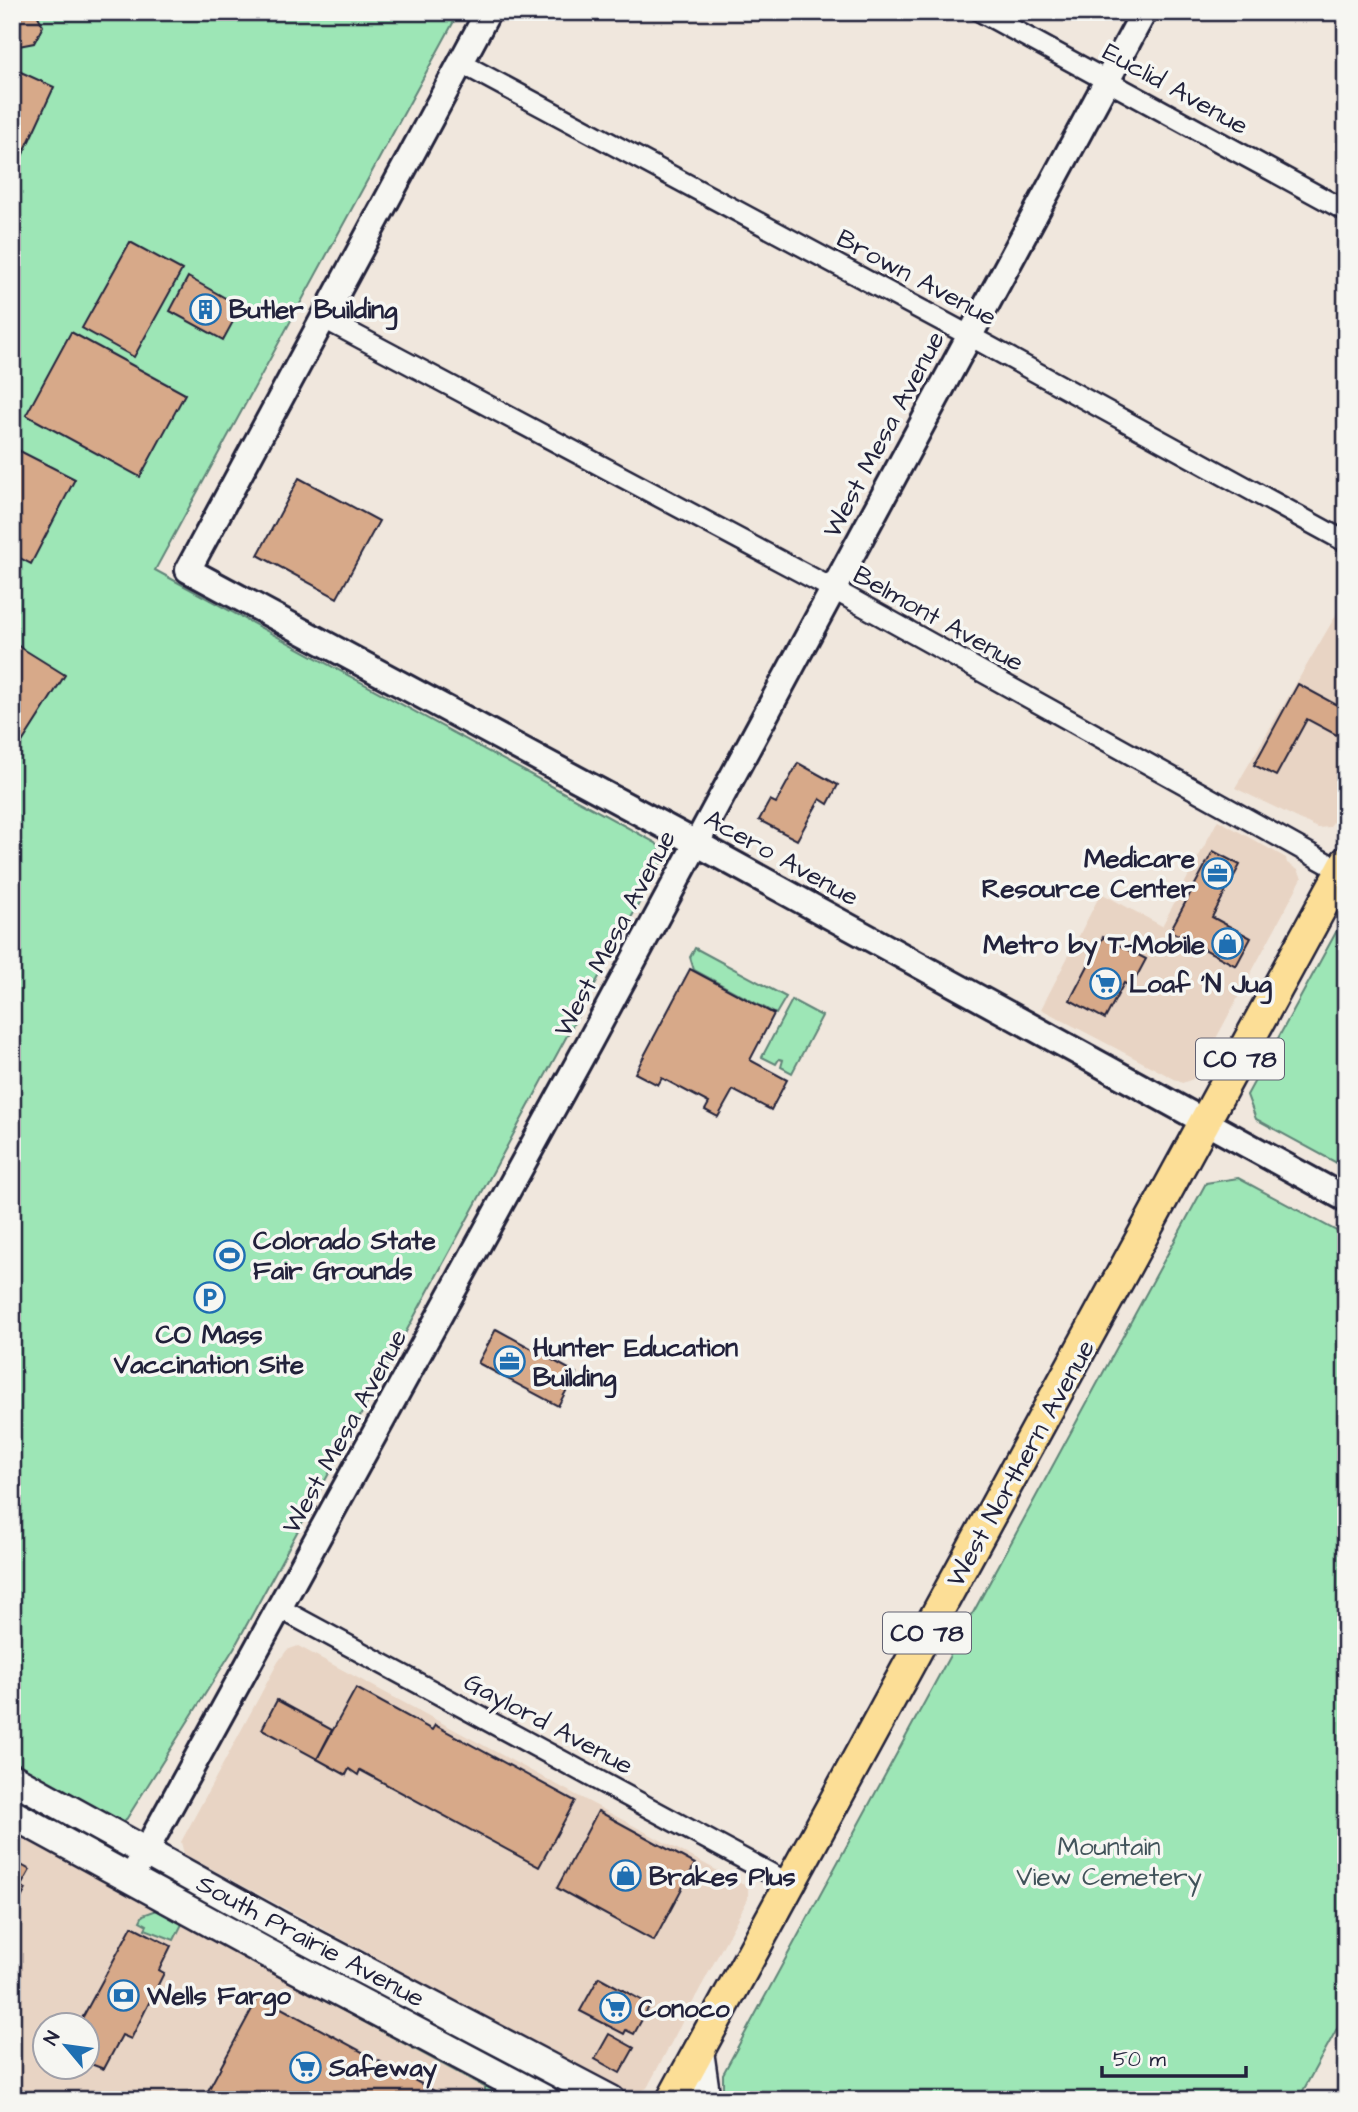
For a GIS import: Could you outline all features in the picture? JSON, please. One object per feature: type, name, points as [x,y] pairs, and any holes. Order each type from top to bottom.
[{"type":"main road","name":"West Northern Avenue","points":[[673,2100],[1343,867]]},
{"type":"main road","name":"South Prairie Avenue","points":[[12,1778],[280,1926],[611,2100]]},
{"type":"main road","name":"South Prairie Avenue","points":[[12,1814],[525,2092],[545,2100]]},
{"type":"main road","points":[[699,2051],[706,2100]]},
{"type":"street","points":[[323,318],[488,12]]},
{"type":"street","name":"Euclid Avenue","points":[[981,12],[1346,211]]},
{"type":"street","name":"West Mesa Avenue","points":[[131,1878],[281,1609],[1144,12]]},
{"type":"street","name":"Brown Avenue","points":[[461,63],[970,336],[1346,542]]},
{"type":"street","name":"Acero Avenue","points":[[323,318],[188,570],[696,843],[1346,1199]]},
{"type":"street","name":"Belmont Avenue","points":[[323,318],[833,589],[1343,867]]},
{"type":"street","name":"Gaylord Avenue","points":[[281,1609],[790,1885]]},
{"type":"shaded area","points":[[1346,598],[1346,799],[1330,827],[1318,828],[1235,788]]},
{"type":"shaded area","points":[[1218,820],[1286,858],[1287,863],[1298,870],[1302,878],[1197,1074],[1193,1079],[1182,1083],[1041,1009],[1101,893],[1162,926]]},
{"type":"shaded area","points":[[298,1646],[748,1887],[748,1899],[647,2088],[636,2093],[622,2090],[184,1854],[181,1842],[278,1662],[287,1650]]},
{"type":"shaded area","points":[[12,1831],[488,2085],[504,2100],[12,2100]]},
{"type":"green space","name":"Colorado State Fair Grounds","points":[[12,12],[459,12],[155,570],[656,843],[662,851],[662,861],[234,1648],[124,1823],[12,1762]]},
{"type":"green space","points":[[1346,914],[1346,1168],[1256,1119],[1247,1095]]},
{"type":"green space","points":[[695,948],[786,997],[776,1014],[694,970],[690,957]]},
{"type":"green space","points":[[792,1000],[822,1016],[792,1073],[781,1067],[783,1060],[779,1059],[776,1064],[762,1057]]},
{"type":"green space","name":"Mountain View Cemetery","points":[[1238,1178],[1346,1236],[1346,2012],[1298,2100],[723,2100],[723,2074],[1206,1183]]},
{"type":"green space","points":[[157,1910],[182,1924],[174,1940],[145,1929],[147,1925],[140,1921],[143,1915]]},
{"type":"green space","points":[[321,1991],[468,2071],[467,2075],[482,2083],[484,2081],[512,2100],[485,2100],[485,2087],[318,1997]]},
{"type":"building","points":[[12,12],[36,12],[43,26],[34,43],[19,46],[12,42]]},
{"type":"building","points":[[12,68],[54,87],[12,178]]},
{"type":"building","points":[[130,242],[182,270],[134,357],[82,328]]},
{"type":"building","name":"Butler Building","points":[[188,277],[241,307],[223,340],[170,311]]},
{"type":"building","points":[[71,332],[185,394],[140,477],[26,415]]},
{"type":"building","points":[[12,447],[75,479],[31,564],[12,554]]},
{"type":"building","points":[[299,478],[379,521],[337,598],[258,555]]},
{"type":"building","points":[[12,642],[65,675],[12,758]]},
{"type":"building","points":[[1298,684],[1346,710],[1346,740],[1307,719],[1276,776],[1254,765]]},
{"type":"building","points":[[798,763],[838,785],[828,804],[820,799],[797,840],[759,820],[770,800],[776,803]]},
{"type":"building","points":[[1213,851],[1240,865],[1212,917],[1251,938],[1236,966],[1170,931]]},
{"type":"building","points":[[1103,937],[1146,959],[1131,987],[1124,983],[1105,1019],[1070,1000]]},
{"type":"building","points":[[690,969],[774,1014],[750,1060],[787,1080],[771,1110],[733,1090],[718,1117],[705,1110],[709,1103],[662,1078],[658,1085],[635,1073]]},
{"type":"building","points":[[496,1329],[576,1373],[558,1406],[478,1363]]},
{"type":"building","points":[[356,1688],[432,1730],[435,1725],[575,1801],[539,1867],[360,1770],[358,1775],[349,1769],[346,1775],[317,1759]]},
{"type":"building","points":[[277,1700],[332,1730],[317,1759],[262,1729]]},
{"type":"building","name":"Brakes Plus","points":[[598,1811],[695,1864],[654,1941],[557,1888]]},
{"type":"building","points":[[12,1860],[30,1870],[21,1886],[26,1889],[18,1904],[12,1904]]},
{"type":"building","name":"Wells Fargo","points":[[132,1926],[171,1946],[159,1970],[164,1973],[131,2039],[122,2035],[104,2069],[102,2010],[87,2010]]},
{"type":"building","name":"Conoco","points":[[599,1977],[650,2005],[634,2034],[626,2030],[624,2034],[580,2011]]},
{"type":"building","name":"Safeway","points":[[259,1996],[451,2100],[203,2100]]},
{"type":"building","name":"Conoco","points":[[609,2034],[634,2048],[620,2073],[595,2059]]},
{"type":"place","name":"Butler Building","points":[[206,309]]},
{"type":"place","name":"Medicare Resource Center","points":[[1218,873]]},
{"type":"place","name":"Metro by T-Mobile","points":[[1228,944]]},
{"type":"place","name":"Loaf 'N Jug","points":[[1106,983]]},
{"type":"place","name":"Colorado State Fair Grounds","points":[[230,1255]]},
{"type":"place","name":"CO Mass Vaccination Site","points":[[209,1298]]},
{"type":"place","name":"Hunter Education Building","points":[[510,1362]]},
{"type":"place","name":"Brakes Plus","points":[[626,1876]]},
{"type":"place","name":"Wells Fargo","points":[[124,1995]]},
{"type":"place","name":"Conoco","points":[[615,2008]]},
{"type":"place","name":"Safeway","points":[[306,2067]]}]
